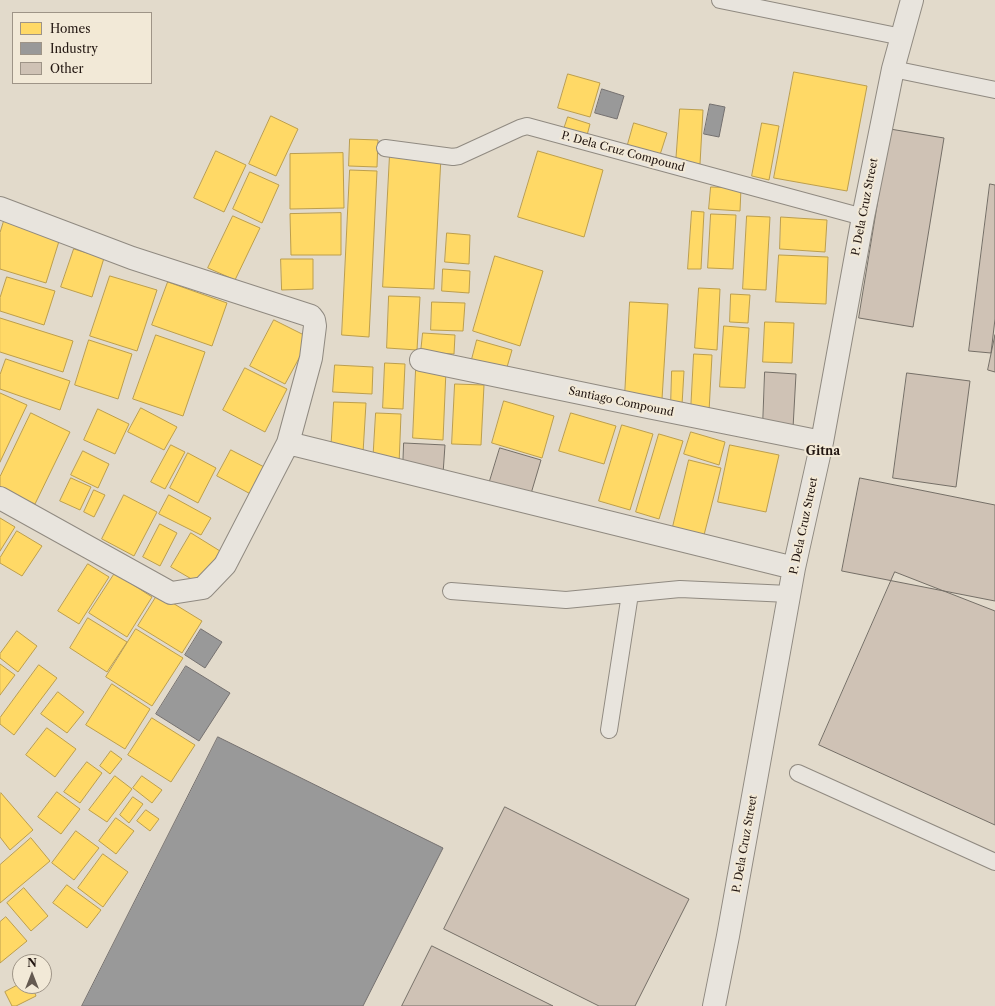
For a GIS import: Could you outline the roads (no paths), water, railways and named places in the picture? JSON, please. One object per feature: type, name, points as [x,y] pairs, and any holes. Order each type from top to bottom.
[{"type":"street","name":"P. Dela Cruz Street","points":[[714,1006],[794,568],[822,442],[862,217],[893,69],[912,0]]},
{"type":"street","points":[[0,208],[132,258],[311,316],[314,320],[315,326],[311,358],[288,443],[225,565],[203,588],[171,593],[0,498]]},
{"type":"street","name":"Santiago Compound","points":[[422,360],[638,406],[822,442]]},
{"type":"street","points":[[288,443],[794,568]]},
{"type":"lane","points":[[720,0],[902,37]]},
{"type":"lane","points":[[893,69],[995,90]]},
{"type":"lane","name":"P. Dela Cruz Compound","points":[[385,148],[453,157],[459,156],[527,126],[862,217]]},
{"type":"lane","points":[[451,591],[566,600],[680,589],[790,594]]},
{"type":"lane","points":[[609,730],[630,594]]},
{"type":"lane","points":[[798,773],[995,862]]},
{"type":"district","name":"Gitna","points":[[823,452]]}]
